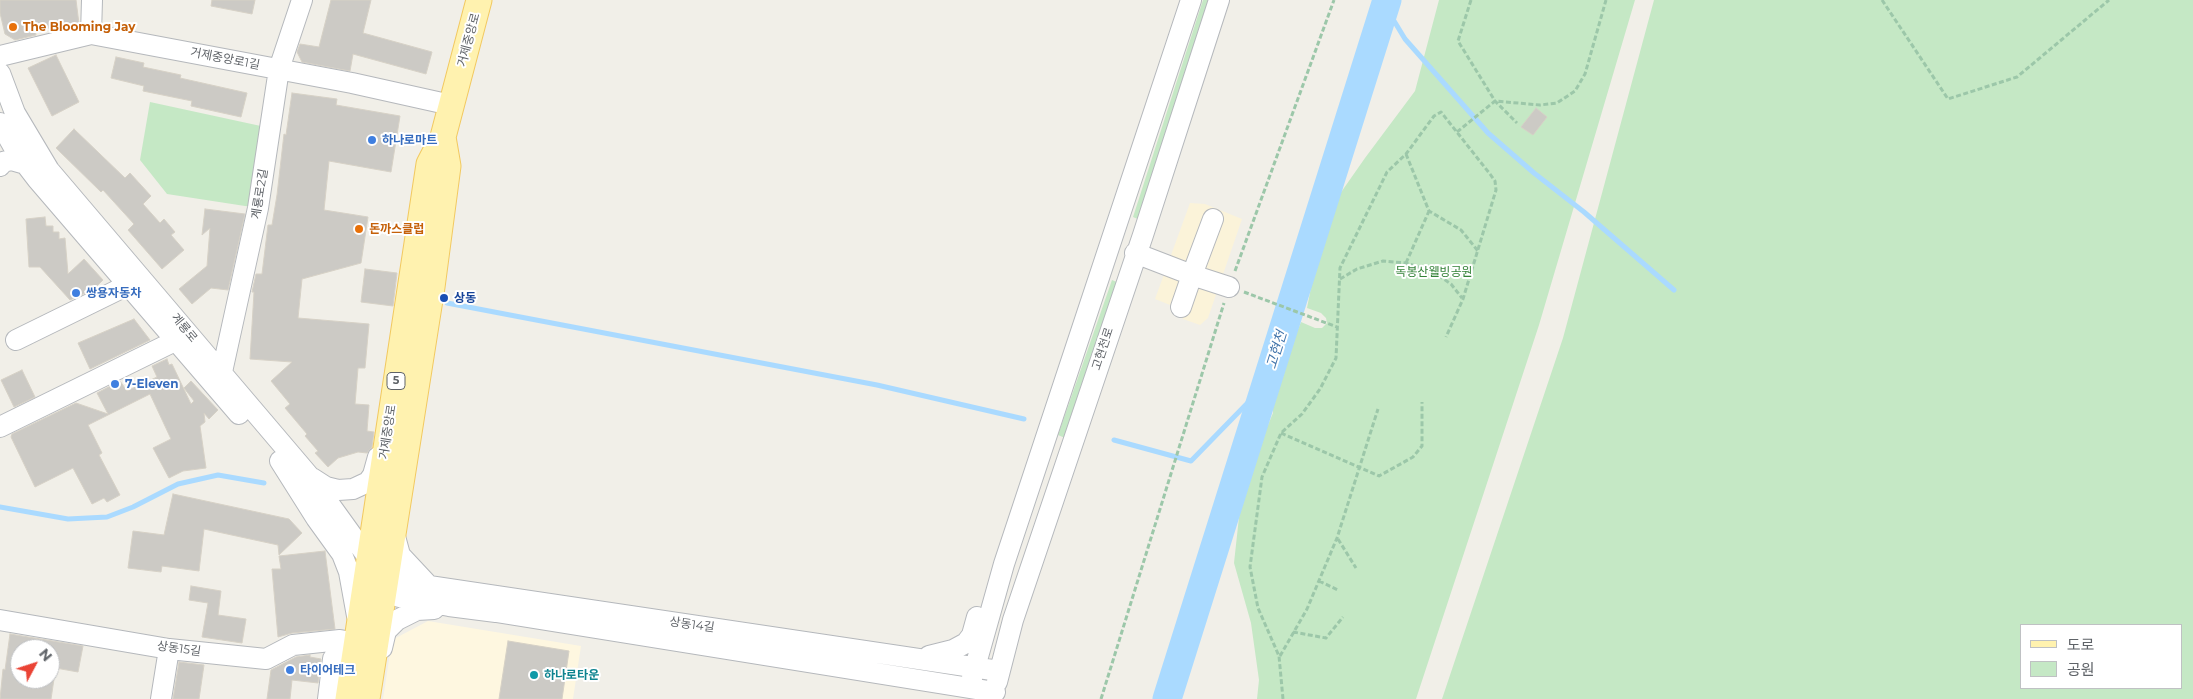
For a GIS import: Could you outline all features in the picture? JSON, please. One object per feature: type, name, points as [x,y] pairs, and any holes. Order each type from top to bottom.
[{"type":"main road","name":"거제중앙로","points":[[367,699],[386,445],[430,164],[443,137],[480,0]]},
{"type":"main road","name":"거제중앙로","points":[[348,699],[357,640],[393,529],[432,287],[448,166],[443,137]]},
{"type":"street","points":[[91,34],[92,0]]},
{"type":"street","name":"계룡로2길","points":[[220,381],[258,208],[279,69],[302,0]]},
{"type":"street","points":[[968,694],[1004,564],[1191,0]]},
{"type":"street","name":"고현천로","points":[[994,695],[1013,620],[1219,0]]},
{"type":"street","name":"거제중앙로1길","points":[[0,56],[91,34],[352,83],[451,105]]},
{"type":"street","points":[[0,159],[4,106]]},
{"type":"street","name":"계룡로","points":[[4,106],[49,170],[220,381],[280,461],[377,574]]},
{"type":"street","name":"계룡로","points":[[4,106],[25,164],[175,341],[220,381],[310,477],[377,574]]},
{"type":"street","points":[[0,166],[4,162],[11,160],[25,164]]},
{"type":"street","points":[[1181,306],[1213,219]]},
{"type":"street","points":[[1135,253],[1229,287]]},
{"type":"street","points":[[16,340],[128,285]]},
{"type":"street","points":[[0,427],[175,341]]},
{"type":"street","points":[[310,477],[326,487],[338,490],[353,489],[368,482],[379,452],[386,445]]},
{"type":"street","points":[[280,461],[316,518],[342,554],[349,572],[357,640],[333,659],[328,699]]},
{"type":"street","points":[[393,529],[400,555],[429,586]]},
{"type":"street","points":[[922,659],[953,650],[966,643],[972,635],[990,577],[1004,564]]},
{"type":"street","name":"상동14길","points":[[377,574],[429,586],[999,670]]},
{"type":"street","name":"상동14길","points":[[377,574],[399,597],[918,680],[968,694],[994,695]]},
{"type":"street","points":[[371,699],[386,631],[390,626],[416,610],[449,606]]},
{"type":"street","name":"상동15길","points":[[0,620],[170,649],[266,659],[293,645],[357,640]]},
{"type":"street","points":[[161,699],[170,649]]},
{"type":"street","points":[[918,680],[934,699]]},
{"type":"path","points":[[1101,699],[1173,461],[1229,287],[1334,0]]},
{"type":"path","points":[[1470,0],[1458,41],[1496,101],[1517,123]]},
{"type":"path","points":[[1457,132],[1496,101],[1540,105],[1557,103],[1576,91],[1585,74],[1606,0]]},
{"type":"path","points":[[1882,0],[1948,99],[2016,77],[2109,0]]},
{"type":"path","points":[[1283,699],[1280,656],[1258,608],[1250,567],[1262,477],[1281,433],[1302,414],[1320,389],[1336,358],[1340,268],[1387,172],[1406,154],[1434,116],[1441,112],[1495,181],[1496,190],[1463,299],[1446,337]]},
{"type":"path","points":[[1406,154],[1429,211],[1461,230],[1478,250]]},
{"type":"path","points":[[1406,263],[1429,211]]},
{"type":"path","points":[[1340,280],[1357,269],[1383,261],[1406,263],[1432,271],[1452,284],[1463,299]]},
{"type":"path","points":[[1229,287],[1337,327]]},
{"type":"path","points":[[1281,433],[1379,476],[1413,457],[1422,446],[1422,402]]},
{"type":"path","points":[[1280,656],[1307,609],[1337,538],[1378,409]]},
{"type":"path","points":[[1337,538],[1356,568]]},
{"type":"path","points":[[1319,581],[1338,590]]},
{"type":"path","points":[[1293,632],[1326,638],[1343,618]]},
{"type":"shaded area","points":[[428,621],[581,646],[573,699],[383,699],[392,640]]},
{"type":"green space","points":[[1203,0],[1210,0],[1140,220],[1133,217]]},
{"type":"green space","name":"독봉산웰빙공원","points":[[1439,0],[1635,0],[1539,325],[1416,699],[1257,699],[1259,680],[1251,623],[1234,563],[1240,508],[1255,456],[1273,413],[1273,390],[1301,322],[1315,328],[1322,328],[1327,323],[1326,318],[1321,313],[1307,308],[1319,246],[1337,198],[1415,91]]},
{"type":"green space","points":[[1654,0],[2193,0],[2193,699],[1442,699],[1563,338]]},
{"type":"green space","points":[[150,102],[270,128],[258,208],[167,194],[140,160]]},
{"type":"green space","points":[[1112,280],[1119,283],[1065,438],[1058,435]]},
{"type":"sand","points":[[1190,203],[1205,204],[1242,219],[1208,318],[1200,325],[1183,319],[1175,307],[1155,299]]},
{"type":"building","points":[[0,0],[76,0],[79,24],[35,30],[36,35],[15,40],[5,34],[0,13]]},
{"type":"building","points":[[212,0],[255,0],[252,14],[211,6]]},
{"type":"building","points":[[331,0],[371,0],[363,33],[432,52],[426,74],[353,54],[350,71],[302,62],[297,52],[300,44],[319,47]]},
{"type":"building","points":[[56,55],[79,102],[52,116],[28,68]]},
{"type":"building","points":[[116,57],[144,63],[143,67],[181,75],[180,78],[247,93],[241,117],[191,106],[192,101],[143,91],[144,86],[111,78]]},
{"type":"building","points":[[292,93],[337,99],[336,105],[400,116],[391,172],[329,161],[324,210],[368,217],[361,263],[302,279],[298,318],[369,324],[365,368],[358,368],[355,404],[369,405],[367,431],[374,432],[372,447],[367,453],[358,452],[338,458],[328,467],[315,453],[318,451],[305,436],[307,434],[285,408],[290,404],[271,381],[292,362],[250,359],[254,292],[252,292],[256,274],[262,274],[268,225],[272,225],[284,134],[286,135]]},
{"type":"building","points":[[1536,108],[1547,117],[1533,135],[1521,127]]},
{"type":"building","points":[[74,129],[125,178],[130,173],[151,196],[143,204],[160,223],[164,219],[175,232],[171,235],[184,250],[162,269],[128,230],[134,224],[103,190],[101,192],[56,148]]},
{"type":"building","points":[[205,209],[245,214],[228,290],[211,288],[192,304],[179,289],[207,266],[210,228],[202,235]]},
{"type":"building","points":[[45,217],[46,226],[53,226],[53,232],[59,232],[59,239],[65,238],[68,274],[84,259],[103,280],[94,289],[70,300],[40,267],[29,267],[26,219]]},
{"type":"building","points":[[365,269],[397,273],[393,306],[361,302]]},
{"type":"building","points":[[134,319],[150,340],[90,369],[78,343]]},
{"type":"building","points":[[167,359],[169,365],[172,364],[191,404],[194,401],[184,388],[191,381],[218,410],[209,419],[204,413],[205,422],[200,426],[206,468],[183,471],[169,478],[153,448],[171,439],[150,394],[88,425],[102,453],[99,455],[120,495],[107,502],[104,498],[92,504],[73,468],[35,487],[11,437],[12,434],[76,403],[108,414],[97,393],[120,381],[127,391],[157,377],[152,366]]},
{"type":"building","points":[[22,370],[35,397],[14,407],[1,380]]},
{"type":"building","points":[[173,494],[289,519],[302,533],[279,555],[278,545],[204,529],[199,571],[162,566],[161,572],[128,568],[133,531],[164,535]]},
{"type":"building","points":[[325,551],[335,629],[292,633],[278,637],[272,569],[281,569],[279,556]]},
{"type":"building","points":[[191,586],[221,591],[218,615],[246,619],[242,643],[202,637],[208,603],[189,600]]},
{"type":"building","points":[[10,634],[40,639],[10,639],[10,689],[52,689],[51,699],[0,699],[3,669],[5,670]]},
{"type":"building","name":"하나로타운","points":[[508,641],[569,651],[562,699],[499,699]]},
{"type":"building","points":[[60,642],[83,646],[78,672],[60,669]]},
{"type":"building","points":[[310,655],[310,657],[321,659],[318,683],[292,680],[290,699],[267,699],[271,670],[296,657]]},
{"type":"building","points":[[179,662],[204,665],[199,699],[173,699]]},
{"type":"waterway","name":"고현천","points":[[1167,699],[1387,0]]},
{"type":"waterway","points":[[1385,6],[1405,39],[1488,133],[1534,173],[1584,212],[1674,290]]},
{"type":"waterway","points":[[447,303],[877,385],[1024,419]]},
{"type":"waterway","points":[[1114,440],[1191,461],[1268,382]]},
{"type":"waterway","points":[[0,507],[68,519],[107,517],[133,507],[178,484],[218,475],[264,483]]},
{"type":"place","name":"The Blooming Jay","points":[[13,27]]},
{"type":"place","name":"하나로마트","points":[[372,140]]},
{"type":"place","name":"돈까스클럽","points":[[359,229]]},
{"type":"place","name":"쌍용자동차","points":[[76,293]]},
{"type":"place","name":"상동","points":[[444,298]]},
{"type":"place","name":"7-Eleven","points":[[115,384]]},
{"type":"place","name":"타이어테크","points":[[290,670]]},
{"type":"place","name":"하나로타운","points":[[534,675]]}]
